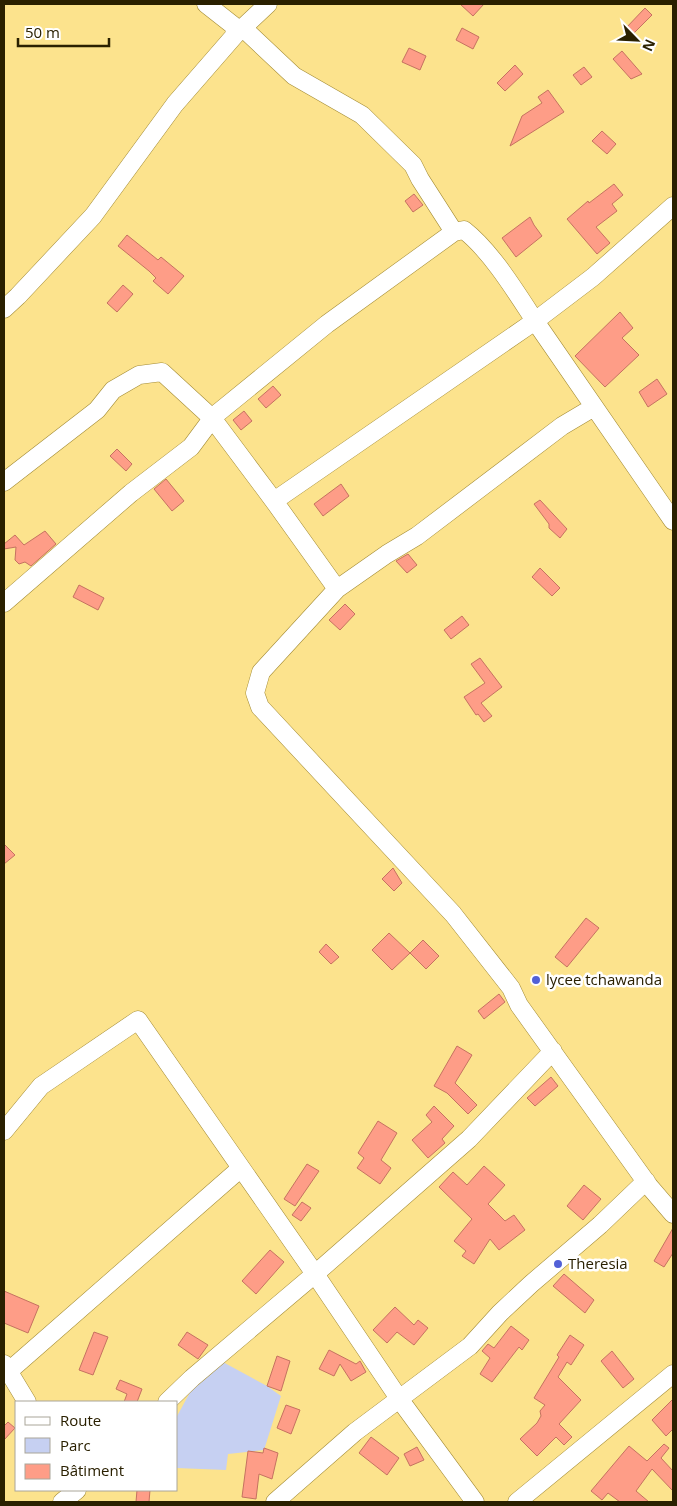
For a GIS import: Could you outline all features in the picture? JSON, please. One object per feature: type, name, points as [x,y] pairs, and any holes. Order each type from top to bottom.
[{"type":"street","points":[[206,4],[294,76],[362,115],[413,165],[454,232]]},
{"type":"street","points":[[4,309],[92,216],[175,104],[239,31],[268,4]]},
{"type":"street","points":[[274,501],[535,321],[593,277],[673,206]]},
{"type":"street","points":[[4,603],[131,493],[191,447],[212,418],[327,324],[454,232],[464,230],[473,237],[512,285],[673,521]]},
{"type":"street","points":[[4,482],[97,410],[113,390],[139,375],[162,372],[212,418],[337,590]]},
{"type":"street","points":[[594,407],[562,426],[416,536],[387,554],[337,590],[261,672],[256,693],[260,707],[453,914],[511,988],[519,1005],[646,1181],[673,1214]]},
{"type":"street","points":[[4,1131],[41,1086],[138,1020],[315,1274],[400,1400],[475,1502]]},
{"type":"street","points":[[168,1401],[192,1378],[315,1274],[469,1139],[553,1051]]},
{"type":"street","points":[[26,1401],[6,1367],[241,1168]]},
{"type":"street","points":[[276,1502],[355,1432],[470,1346],[525,1290],[646,1181]]},
{"type":"street","points":[[517,1502],[673,1374]]},
{"type":"street","points":[[62,1502],[76,1491]]},
{"type":"street","points":[[78,1491],[85,1502]]},
{"type":"green space","points":[[221,1361],[267,1386],[281,1396],[264,1450],[228,1454],[226,1470],[178,1468],[178,1414],[194,1385]]},
{"type":"building","points":[[460,4],[484,4],[473,16]]},
{"type":"building","points":[[645,8],[652,15],[632,35],[625,29]]},
{"type":"building","points":[[462,28],[479,37],[473,49],[456,40]]},
{"type":"building","points":[[409,48],[426,56],[420,70],[402,62]]},
{"type":"building","points":[[622,51],[642,74],[631,79],[613,59]]},
{"type":"building","points":[[515,65],[523,74],[505,91],[497,83]]},
{"type":"building","points":[[584,67],[592,77],[581,85],[573,75]]},
{"type":"building","points":[[548,90],[564,112],[510,146],[522,116],[542,103],[538,97]]},
{"type":"building","points":[[602,131],[616,144],[607,154],[592,141]]},
{"type":"building","points":[[614,184],[623,195],[612,204],[617,211],[596,227],[610,243],[597,254],[567,219],[588,201],[589,203]]},
{"type":"building","points":[[414,194],[423,205],[413,212],[405,201]]},
{"type":"building","points":[[530,217],[542,236],[516,257],[502,238]]},
{"type":"building","points":[[127,235],[158,260],[161,257],[184,276],[168,294],[153,281],[156,278],[149,271],[118,246]]},
{"type":"building","points":[[123,285],[133,294],[117,312],[107,303]]},
{"type":"building","points":[[620,312],[633,328],[622,338],[639,355],[605,387],[575,356]]},
{"type":"building","points":[[657,379],[667,394],[648,407],[639,392]]},
{"type":"building","points":[[273,386],[281,395],[266,408],[258,399]]},
{"type":"building","points":[[244,411],[252,421],[241,430],[233,420]]},
{"type":"building","points":[[117,449],[132,464],[126,471],[110,456]]},
{"type":"building","points":[[166,479],[184,501],[172,511],[154,489]]},
{"type":"building","points":[[341,484],[349,496],[323,516],[314,504]]},
{"type":"building","points":[[540,500],[567,529],[560,538],[549,528],[549,524],[534,504]]},
{"type":"building","points":[[45,531],[56,544],[31,566],[25,562],[19,564],[15,560],[16,547],[4,549],[4,544],[15,535],[24,545]]},
{"type":"building","points":[[408,554],[417,565],[407,573],[396,561]]},
{"type":"building","points":[[540,568],[560,588],[552,596],[532,577]]},
{"type":"building","points":[[79,585],[104,598],[98,610],[73,597]]},
{"type":"building","points":[[345,604],[355,614],[340,630],[329,620]]},
{"type":"building","points":[[462,616],[469,625],[451,639],[444,630]]},
{"type":"building","points":[[480,658],[502,687],[481,703],[492,716],[484,722],[478,714],[476,715],[464,697],[485,683],[471,664]]},
{"type":"building","points":[[4,844],[15,855],[4,864]]},
{"type":"building","points":[[393,868],[402,883],[394,891],[382,879]]},
{"type":"building","points":[[586,918],[599,928],[567,967],[555,957]]},
{"type":"building","points":[[389,933],[410,953],[392,970],[372,950]]},
{"type":"building","points":[[423,940],[439,956],[426,969],[410,953]]},
{"type":"building","points":[[326,944],[339,957],[331,964],[319,952]]},
{"type":"building","points":[[499,994],[505,1002],[484,1019],[478,1011]]},
{"type":"building","points":[[457,1046],[472,1055],[455,1083],[477,1105],[468,1114],[447,1093],[434,1086]]},
{"type":"building","points":[[551,1077],[558,1086],[535,1106],[527,1098]]},
{"type":"building","points":[[434,1106],[454,1126],[442,1139],[445,1143],[428,1158],[412,1140],[432,1122],[426,1115]]},
{"type":"building","points":[[378,1121],[397,1133],[381,1160],[391,1168],[380,1184],[357,1168],[364,1158],[358,1153]]},
{"type":"building","points":[[307,1164],[319,1171],[295,1206],[284,1199]]},
{"type":"building","points":[[484,1166],[505,1185],[488,1204],[505,1221],[514,1215],[525,1230],[499,1250],[490,1239],[474,1264],[462,1256],[466,1251],[454,1241],[472,1219],[439,1187],[453,1172],[467,1185]]},
{"type":"building","points":[[584,1185],[601,1199],[583,1220],[567,1206]]},
{"type":"building","points":[[302,1202],[311,1208],[301,1221],[292,1215]]},
{"type":"building","points":[[673,1228],[673,1253],[664,1267],[654,1261]]},
{"type":"building","points":[[270,1250],[284,1262],[256,1294],[242,1281]]},
{"type":"building","points":[[564,1274],[594,1300],[585,1313],[553,1286]]},
{"type":"building","points":[[4,1291],[39,1306],[28,1333],[4,1323]]},
{"type":"building","points":[[395,1307],[414,1325],[418,1320],[428,1328],[414,1345],[397,1332],[387,1343],[373,1330]]},
{"type":"building","points":[[511,1326],[529,1340],[522,1350],[519,1347],[492,1382],[480,1374],[490,1358],[482,1351],[488,1344],[494,1348]]},
{"type":"building","points":[[94,1332],[108,1337],[93,1375],[79,1370]]},
{"type":"building","points":[[187,1332],[208,1345],[198,1359],[178,1345]]},
{"type":"building","points":[[570,1335],[584,1345],[571,1365],[567,1362],[558,1377],[581,1400],[559,1424],[572,1437],[564,1445],[556,1437],[537,1456],[520,1439],[537,1423],[541,1416],[540,1411],[545,1405],[534,1398]]},
{"type":"building","points":[[329,1350],[356,1364],[360,1361],[366,1372],[351,1381],[340,1364],[334,1376],[319,1369]]},
{"type":"building","points":[[612,1351],[634,1379],[623,1388],[601,1361]]},
{"type":"building","points":[[277,1356],[290,1361],[281,1391],[267,1386]]},
{"type":"building","points":[[120,1380],[142,1389],[137,1401],[124,1401],[127,1394],[116,1389]]},
{"type":"building","points":[[673,1399],[673,1429],[666,1436],[652,1420]]},
{"type":"building","points":[[286,1405],[300,1410],[291,1434],[277,1428]]},
{"type":"building","points":[[8,1422],[15,1428],[4,1440],[4,1426]]},
{"type":"building","points":[[371,1437],[399,1458],[387,1475],[359,1453]]},
{"type":"building","points":[[664,1444],[669,1448],[661,1458],[673,1471],[673,1491],[652,1469],[636,1491],[649,1502],[620,1502],[608,1493],[602,1500],[591,1491],[629,1446],[647,1461]]},
{"type":"building","points":[[417,1447],[424,1460],[410,1466],[404,1454]]},
{"type":"building","points":[[264,1448],[278,1453],[272,1479],[259,1474],[256,1499],[242,1497],[248,1451],[263,1453]]},
{"type":"building","points":[[137,1491],[150,1491],[149,1502],[136,1502]]},
{"type":"place","name":"lycee tchawanda","points":[[536,980]]},
{"type":"place","name":"Theresia","points":[[558,1264]]}]
